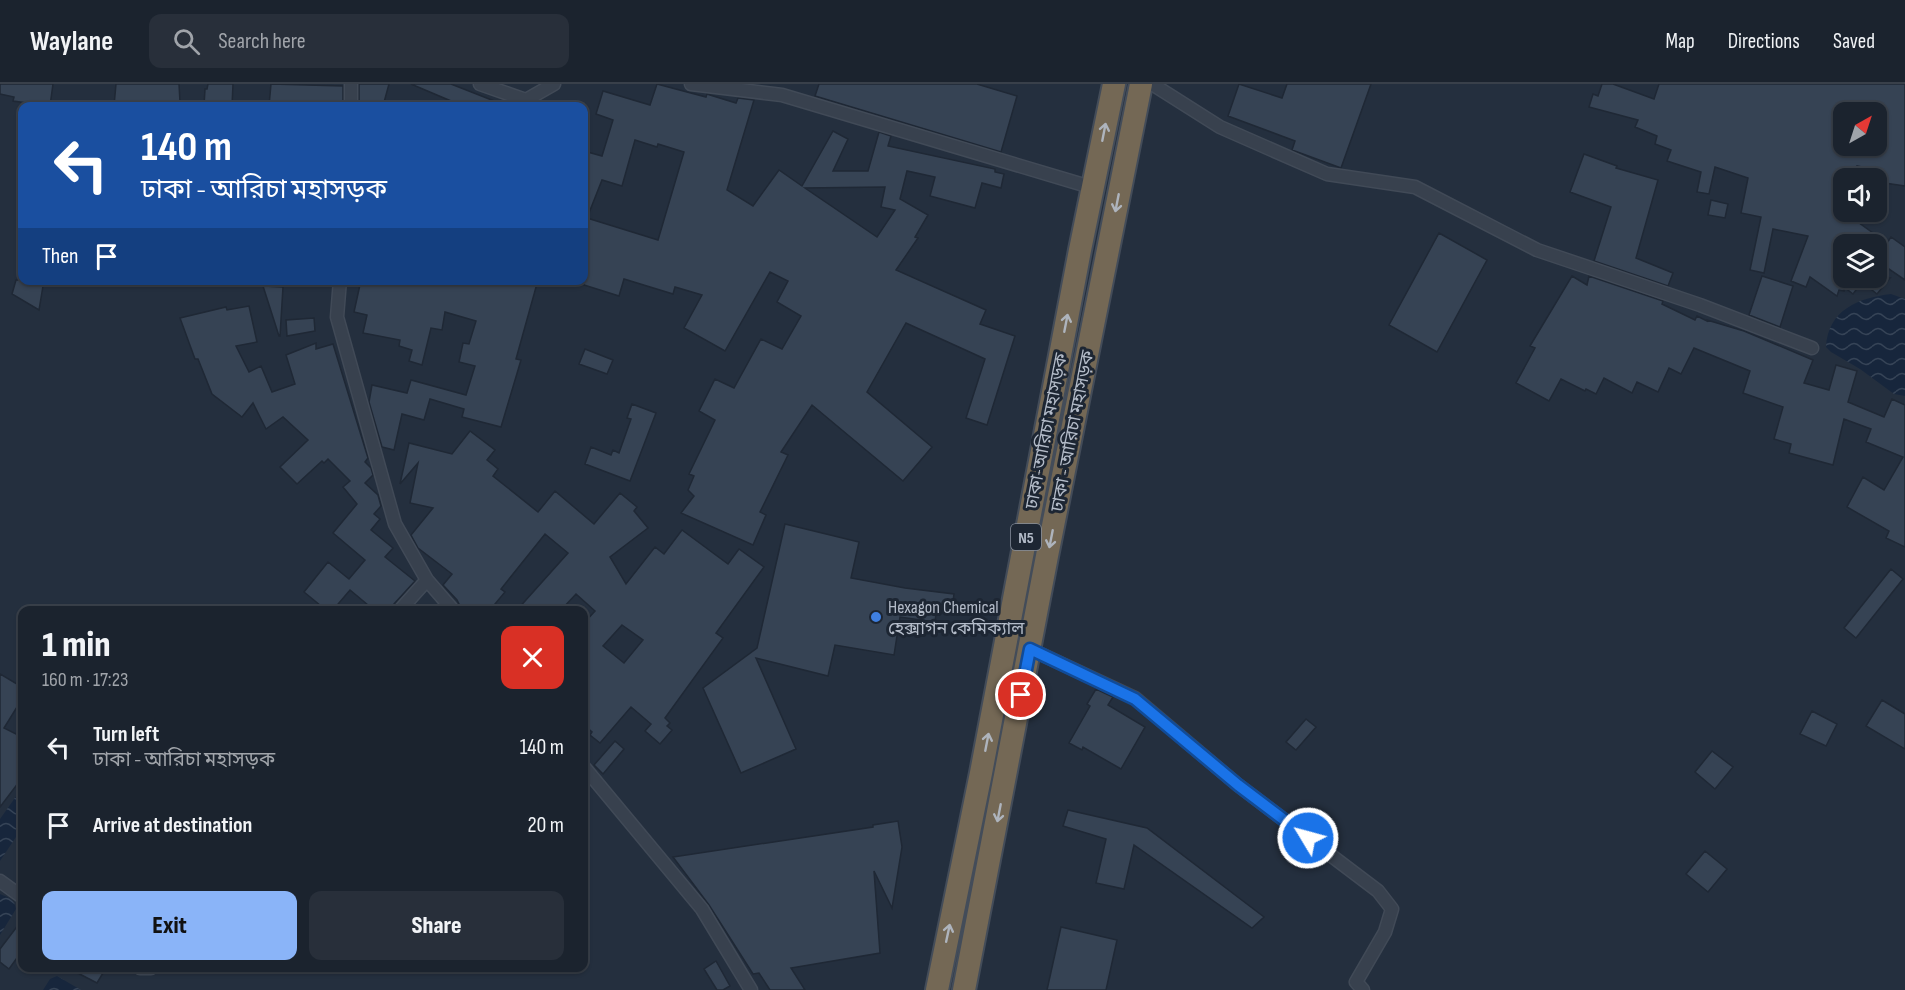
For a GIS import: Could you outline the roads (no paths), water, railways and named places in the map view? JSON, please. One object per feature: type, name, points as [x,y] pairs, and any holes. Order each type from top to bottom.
[{"type":"highway","name":"ঢাকা-আরিচা মহাসড়ক","points":[[937,990],[981,773],[1077,262],[1114,84]]},
{"type":"highway","name":"ঢাকা - আরিচা মহাসড়ক","points":[[964,990],[1141,84]]},
{"type":"street","points":[[351,84],[351,102]]},
{"type":"street","points":[[480,84],[526,100],[554,84]]},
{"type":"street","points":[[691,84],[782,95],[1094,188]]},
{"type":"street","points":[[1152,84],[1220,127],[1328,174],[1415,187],[1537,250],[1700,305],[1812,348]]},
{"type":"street","points":[[340,285],[337,317],[395,524],[427,580],[450,606]]},
{"type":"street","points":[[404,606],[427,580]]},
{"type":"street","points":[[1030,649],[1135,699],[1238,785],[1378,891],[1392,909],[1384,932],[1356,982],[1363,990]]},
{"type":"street","points":[[588,772],[702,909],[751,990]]},
{"type":"street","points":[[0,881],[18,894]]},
{"type":"water","points":[[1891,294],[1905,299],[1905,396],[1894,394],[1826,347],[1832,324],[1847,308],[1867,299]]},
{"type":"water","points":[[17,795],[18,834],[0,861],[0,819]]},
{"type":"water","points":[[0,894],[13,901],[16,909],[0,935]]},
{"type":"water","points":[[57,976],[81,990],[43,990],[50,979]]},
{"type":"place","name":"Hexagon Chemical হেক্সাগন কেমিক্যাল","points":[[876,617]]}]
